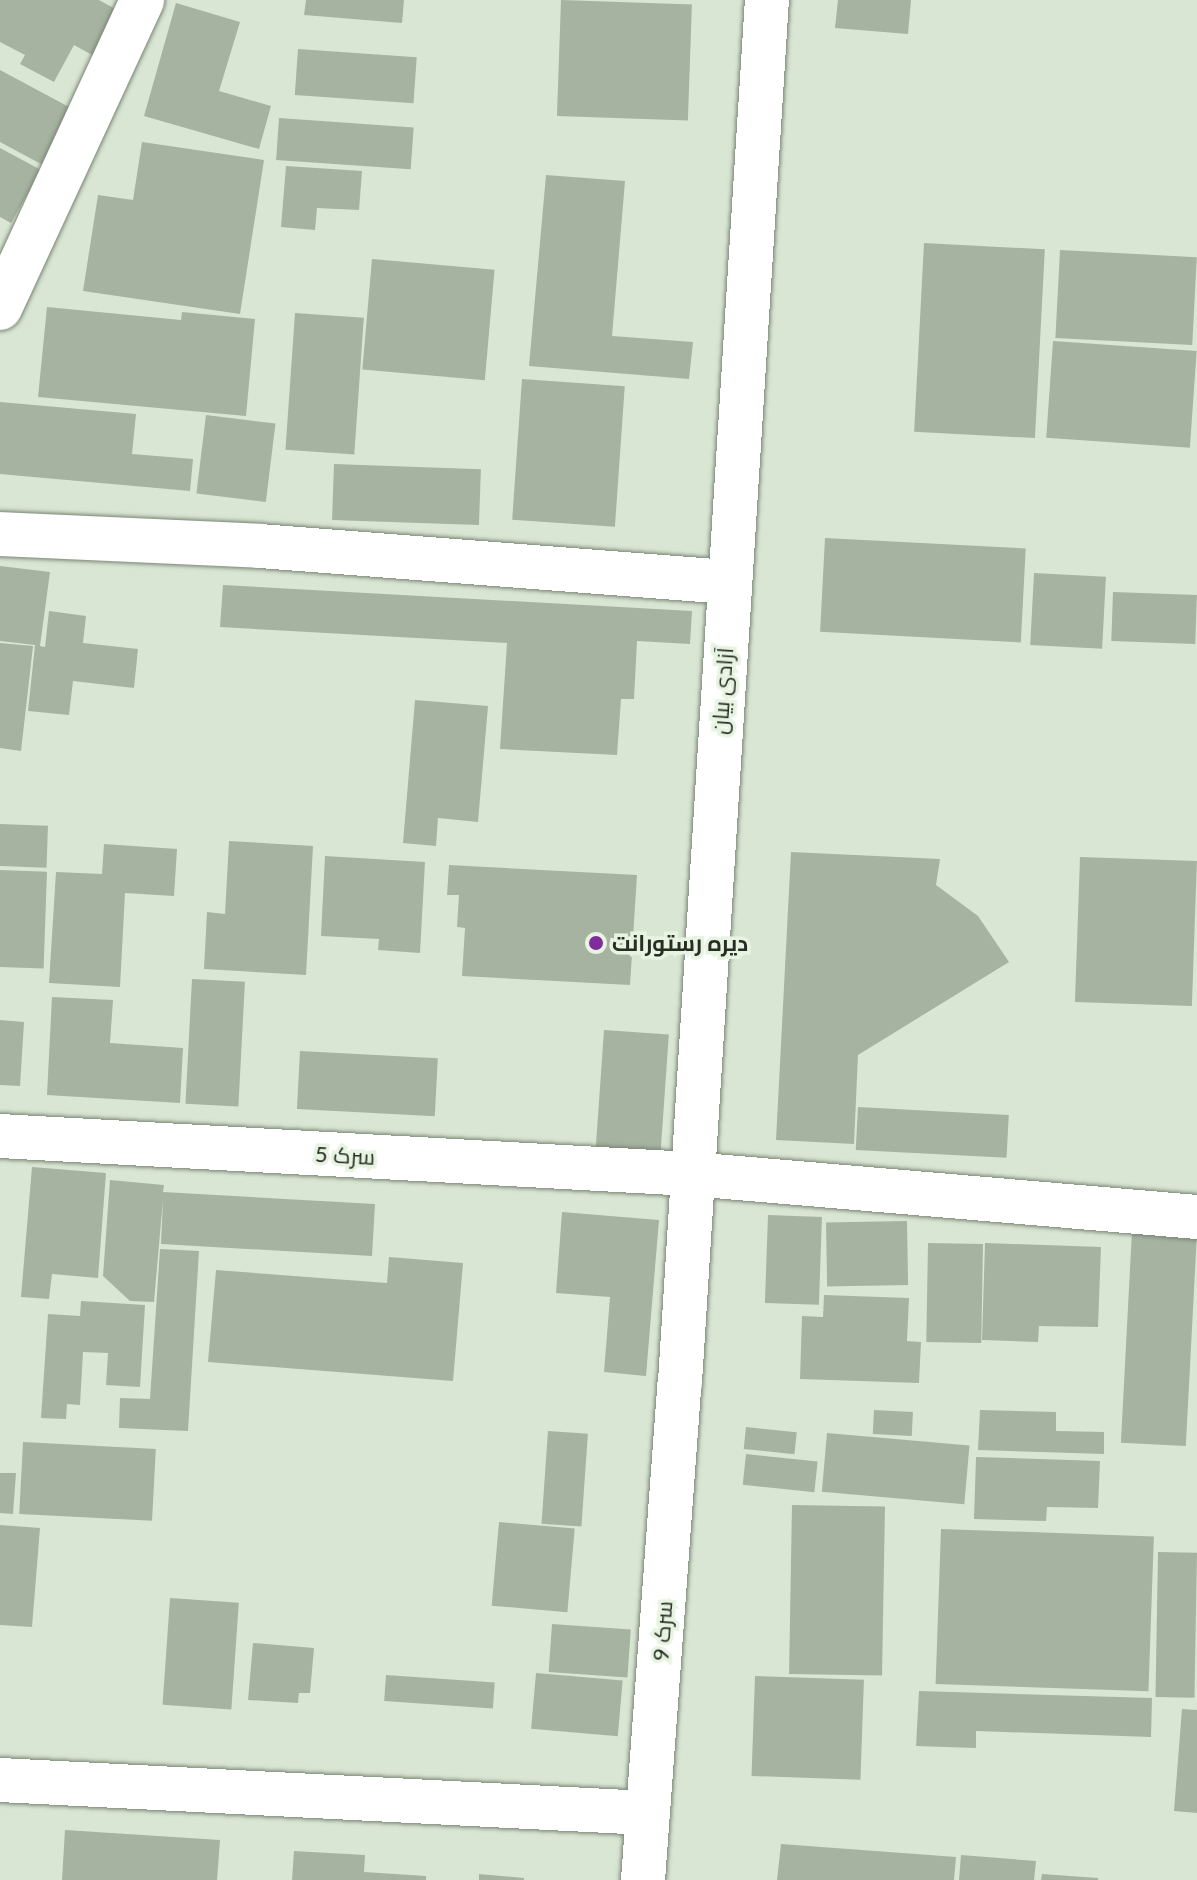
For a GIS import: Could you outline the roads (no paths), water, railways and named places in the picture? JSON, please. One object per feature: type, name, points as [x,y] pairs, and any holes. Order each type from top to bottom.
[{"type":"street","points":[[0,308],[142,0]]},
{"type":"street","name":"آزادی بیان","points":[[680,1382],[767,0]]},
{"type":"street","points":[[0,534],[260,546],[729,582]]},
{"type":"street","name":"سرک 5","points":[[0,1136],[691,1174],[1197,1217]]},
{"type":"street","name":"سرک 9","points":[[643,1880],[680,1382]]},
{"type":"street","points":[[0,1780],[648,1813]]},
{"type":"place","name":"دیره رستورانت","points":[[596,943]]}]
